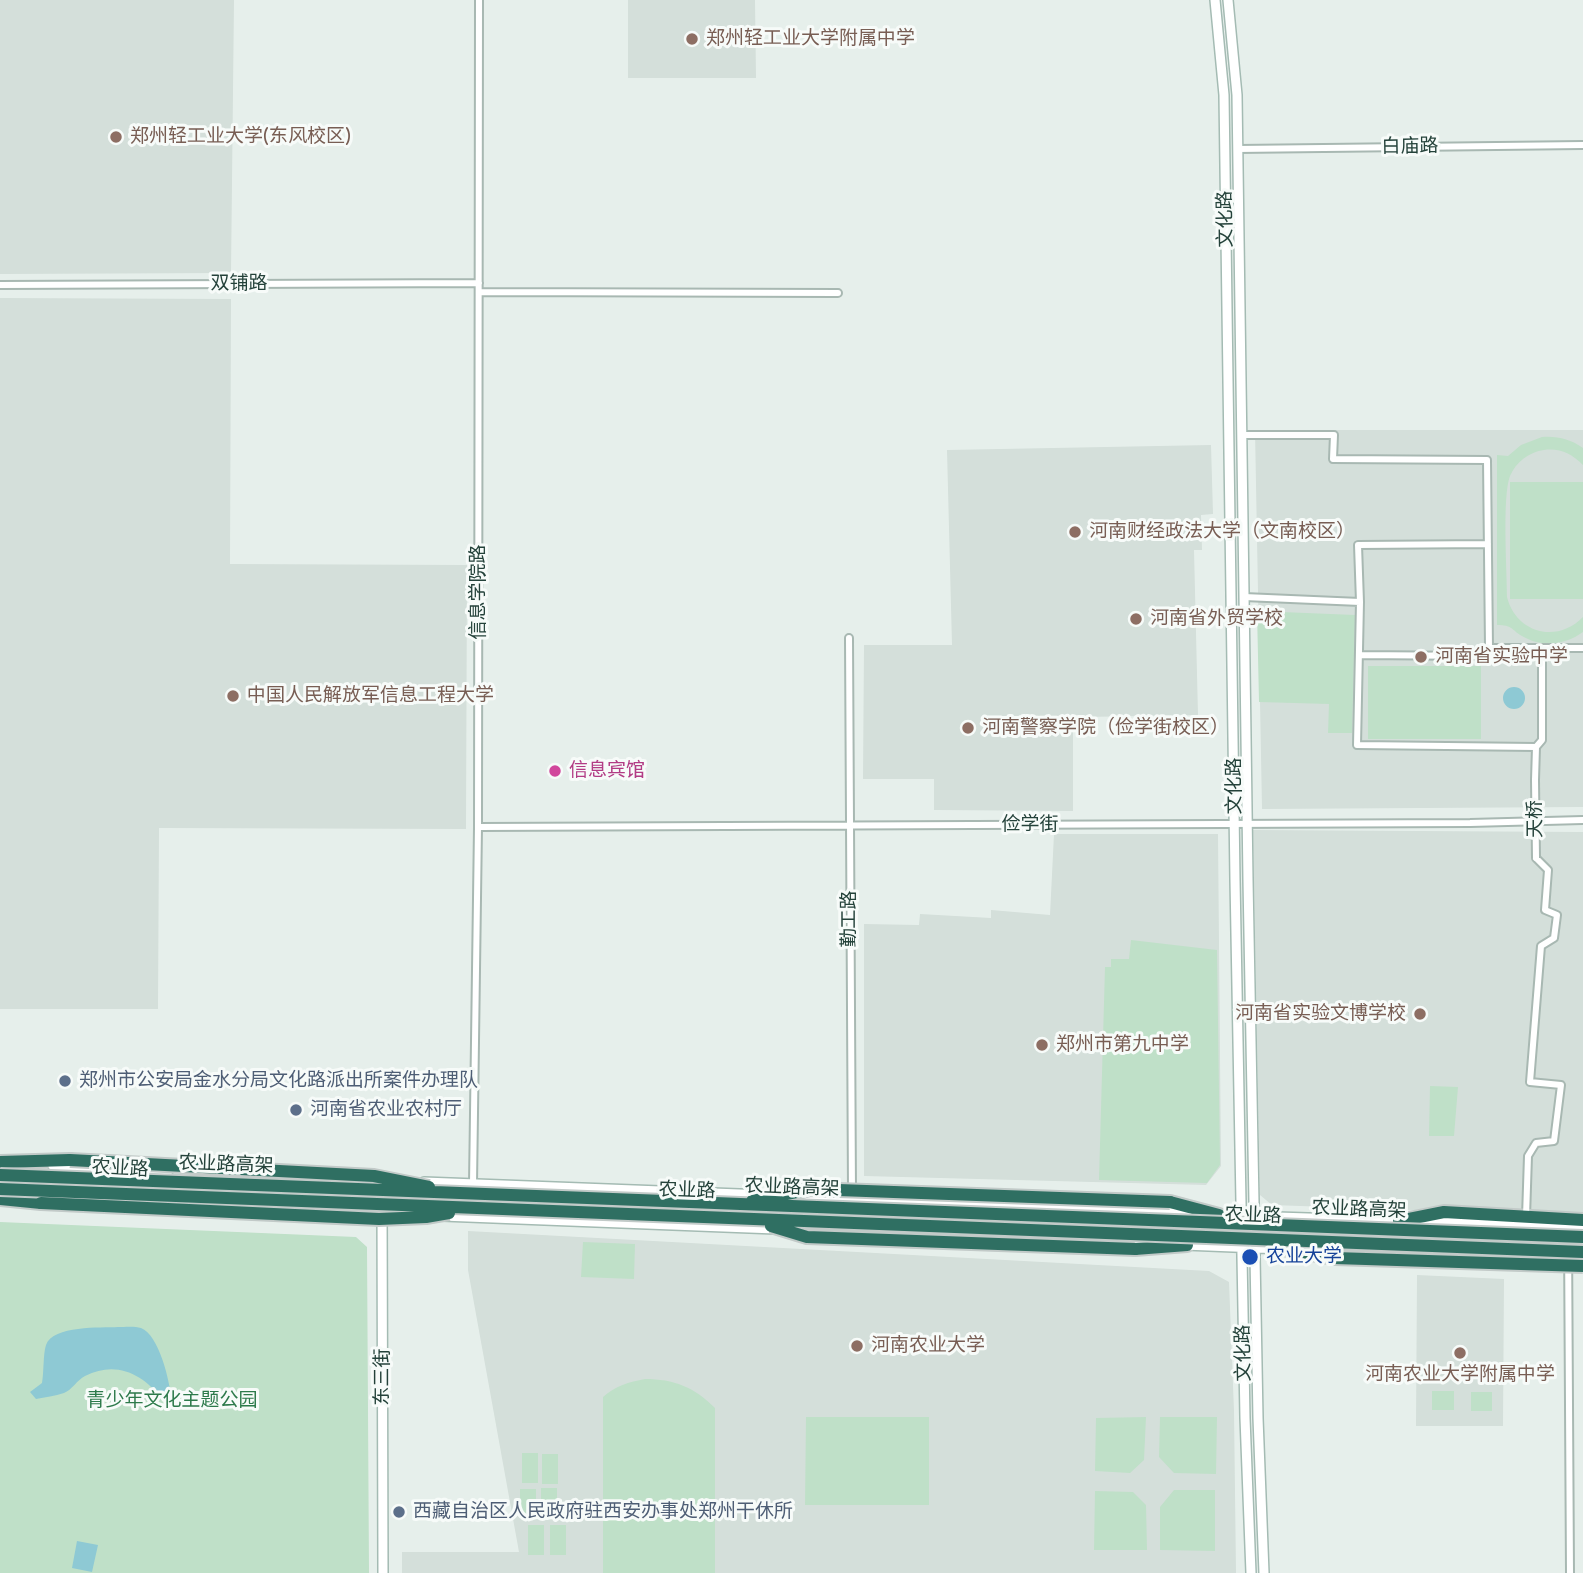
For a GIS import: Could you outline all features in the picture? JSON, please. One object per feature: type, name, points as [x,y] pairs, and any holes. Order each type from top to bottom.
[{"type":"highway","points":[[0,1163],[70,1160],[374,1176],[460,1194]]},
{"type":"highway","name":"农业路高架","points":[[0,1175],[1583,1237]]},
{"type":"highway","name":"农业路高架","points":[[0,1189],[1583,1252]]},
{"type":"highway","points":[[733,1205],[811,1189],[1170,1202],[1219,1215]]},
{"type":"highway","points":[[0,1198],[41,1203],[379,1219],[426,1217],[470,1209]]},
{"type":"highway","points":[[1399,1221],[1444,1212],[1583,1220]]},
{"type":"highway","points":[[754,1220],[807,1237],[1135,1249],[1187,1245]]},
{"type":"highway","points":[[1278,1248],[1335,1258],[1583,1263]]},
{"type":"street","name":"信息学院路","points":[[473,1184],[478,827],[479,0]]},
{"type":"street","name":"文化路","points":[[1215,0],[1224,95],[1242,1247],[1251,1573]]},
{"type":"street","name":"文化路","points":[[1228,0],[1235,71],[1237,149],[1254,1216],[1264,1573]]},
{"type":"street","name":"白庙路","points":[[1237,149],[1583,145]]},
{"type":"street","name":"双铺路","points":[[0,285],[479,283]]},
{"type":"street","points":[[479,292],[838,293]]},
{"type":"street","points":[[1241,435],[1334,435],[1334,459],[1487,460],[1489,648],[1482,656],[1359,656]]},
{"type":"street","points":[[1488,544],[1358,545],[1360,602],[1357,745],[1536,747]]},
{"type":"street","points":[[1244,597],[1360,602]]},
{"type":"street","name":"勤工路","points":[[849,638],[852,1200]]},
{"type":"street","points":[[1489,648],[1583,648]]},
{"type":"street","name":"天桥","points":[[1525,1217],[1528,1156],[1536,1143],[1554,1141],[1561,1085],[1530,1082],[1541,946],[1554,938],[1557,915],[1545,910],[1548,870],[1536,858],[1535,780],[1536,747],[1542,740],[1542,648]]},
{"type":"street","name":"俭学街","points":[[478,827],[1470,823],[1583,820]]},
{"type":"street","name":"农业路","points":[[0,1163],[1242,1216],[1583,1227]]},
{"type":"street","name":"东三街","points":[[382,1180],[383,1573]]},
{"type":"street","name":"农业路","points":[[0,1198],[1278,1248],[1583,1263]]},
{"type":"street","points":[[1568,1227],[1570,1573]]},
{"type":"shaded area","name":"郑州轻工业大学(东风校区)","points":[[0,0],[234,0],[231,273],[0,274]]},
{"type":"shaded area","name":"郑州轻工业大学附属中学","points":[[628,0],[755,0],[756,78],[628,78]]},
{"type":"shaded area","name":"中国人民解放军信息工程大学","points":[[0,298],[231,299],[230,564],[467,565],[466,829],[159,828],[158,1009],[0,1009]]},
{"type":"shaded area","name":"河南省实验中学","points":[[1255,430],[1583,430],[1583,807],[1262,809]]},
{"type":"shaded area","points":[[1211,445],[1213,514],[1201,515],[1202,550],[1194,550],[1198,715],[1083,717],[1083,728],[1073,728],[1073,811],[934,810],[934,779],[863,779],[864,645],[952,645],[947,450]]},
{"type":"shaded area","name":"河南省实验文博学校","points":[[1253,830],[1583,832],[1583,1216],[1272,1205],[1260,1195]]},
{"type":"shaded area","name":"郑州市第九中学","points":[[1054,834],[1218,834],[1221,1166],[1206,1185],[864,1176],[864,924],[919,925],[920,914],[991,918],[991,910],[1050,915]]},
{"type":"shaded area","name":"河南农业大学","points":[[468,1231],[1209,1271],[1229,1282],[1236,1573],[402,1573],[402,1552],[519,1552],[468,1270]]},
{"type":"shaded area","name":"河南农业大学附属中学","points":[[1417,1275],[1504,1279],[1503,1426],[1416,1426]]},
{"type":"green space","points":[[1542,437],[1564,439],[1583,448],[1583,465],[1565,453],[1544,450],[1528,455],[1519,462],[1510,476],[1506,500],[1507,597],[1519,619],[1539,631],[1561,630],[1583,617],[1583,632],[1569,640],[1553,643],[1530,640],[1509,627],[1497,625],[1497,455],[1508,456],[1521,445]]},
{"type":"green space","points":[[1510,482],[1583,482],[1583,599],[1510,599]]},
{"type":"green space","points":[[1257,611],[1355,615],[1352,733],[1328,733],[1329,704],[1259,702]]},
{"type":"green space","points":[[1368,666],[1481,666],[1481,739],[1368,739]]},
{"type":"green space","points":[[1131,940],[1217,950],[1220,1165],[1207,1183],[1099,1180],[1105,967],[1111,967],[1111,959],[1129,959]]},
{"type":"green space","points":[[1430,1086],[1458,1087],[1454,1136],[1429,1136]]},
{"type":"green space","name":"青少年文化主题公园","points":[[0,1222],[356,1237],[367,1247],[369,1573],[0,1573]]},
{"type":"green space","points":[[583,1242],[635,1244],[634,1279],[581,1277]]},
{"type":"green space","points":[[645,1379],[683,1386],[715,1408],[715,1573],[603,1573],[603,1397],[622,1385]]},
{"type":"green space","points":[[1432,1391],[1454,1391],[1454,1410],[1432,1410]]},
{"type":"green space","points":[[1471,1392],[1492,1392],[1492,1411],[1471,1411]]},
{"type":"green space","points":[[806,1417],[929,1417],[929,1505],[805,1505]]},
{"type":"green space","points":[[1146,1417],[1144,1460],[1130,1473],[1095,1471],[1096,1418]]},
{"type":"green space","points":[[1160,1417],[1217,1417],[1216,1474],[1174,1473],[1159,1457]]},
{"type":"green space","points":[[522,1453],[538,1453],[538,1483],[522,1483]]},
{"type":"green space","points":[[542,1454],[558,1454],[558,1484],[542,1484]]},
{"type":"green space","points":[[541,1488],[557,1488],[557,1518],[541,1518]]},
{"type":"green space","points":[[520,1489],[536,1489],[536,1519],[520,1519]]},
{"type":"green space","points":[[1174,1490],[1215,1490],[1215,1551],[1160,1550],[1160,1507]]},
{"type":"green space","points":[[1095,1491],[1133,1492],[1146,1505],[1147,1550],[1094,1550]]},
{"type":"green space","points":[[528,1525],[544,1525],[544,1555],[528,1555]]},
{"type":"green space","points":[[550,1525],[566,1525],[566,1555],[550,1555]]},
{"type":"water","points":[[1514,687],[1522,690],[1525,698],[1522,706],[1514,709],[1506,706],[1503,698],[1506,690]]},
{"type":"water","points":[[133,1327],[147,1332],[158,1349],[166,1370],[171,1398],[162,1399],[155,1390],[128,1372],[107,1369],[85,1376],[70,1390],[61,1394],[36,1399],[30,1392],[42,1383],[45,1349],[50,1339],[78,1329]]},
{"type":"water","points":[[77,1541],[98,1545],[92,1572],[72,1568]]},
{"type":"place","name":"郑州轻工业大学附属中学","points":[[692,39]]},
{"type":"place","name":"郑州轻工业大学(东风校区)","points":[[116,137]]},
{"type":"place","name":"河南财经政法大学（文南校区）","points":[[1075,532]]},
{"type":"place","name":"河南省外贸学校","points":[[1136,619]]},
{"type":"place","name":"河南省实验中学","points":[[1421,657]]},
{"type":"place","name":"中国人民解放军信息工程大学","points":[[233,696]]},
{"type":"place","name":"河南警察学院（俭学街校区）","points":[[968,728]]},
{"type":"place","name":"信息宾馆","points":[[555,771]]},
{"type":"place","name":"河南省实验文博学校","points":[[1420,1014]]},
{"type":"place","name":"郑州市第九中学","points":[[1042,1045]]},
{"type":"place","name":"郑州市公安局金水分局文化路派出所案件办理队","points":[[65,1081]]},
{"type":"place","name":"河南省农业农村厅","points":[[296,1110]]},
{"type":"place","name":"农业大学","points":[[1250,1257]]},
{"type":"place","name":"河南农业大学","points":[[857,1346]]},
{"type":"place","name":"河南农业大学附属中学","points":[[1460,1353]]},
{"type":"place","name":"西藏自治区人民政府驻西安办事处郑州干休所","points":[[399,1512]]}]
